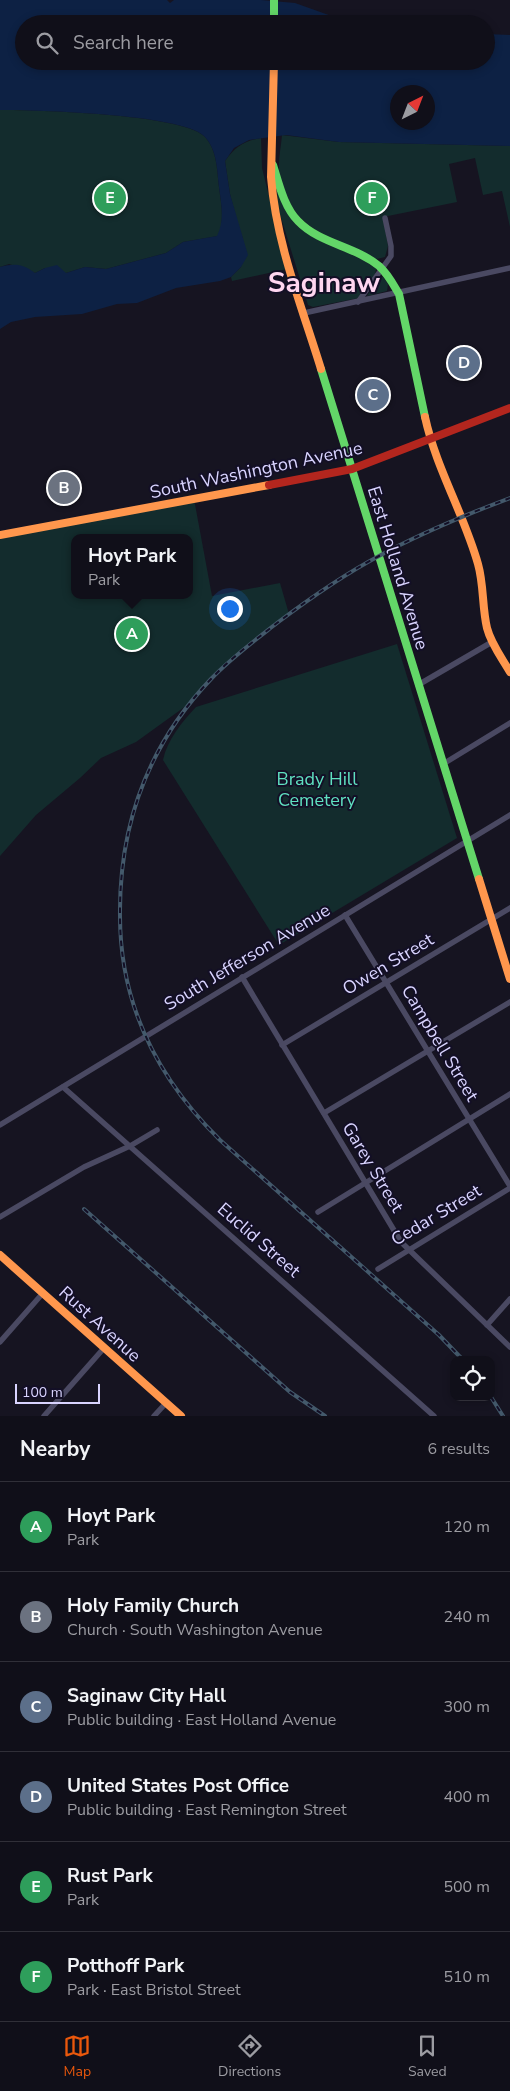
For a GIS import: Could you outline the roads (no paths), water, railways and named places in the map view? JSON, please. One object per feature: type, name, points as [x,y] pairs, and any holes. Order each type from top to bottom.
[{"type":"main road","points":[[274,0],[274,15]]},
{"type":"main road","name":"East Holland Avenue","points":[[274,70],[270,183],[274,208],[304,313],[418,686],[510,979]]},
{"type":"main road","points":[[272,163],[288,208],[298,221],[324,240],[368,257],[383,268],[395,284],[399,294],[430,439],[478,563],[484,590],[487,628],[492,642],[510,672]]},
{"type":"main road","name":"South Washington Avenue","points":[[0,535],[352,469],[510,408]]},
{"type":"main road","name":"Rust Avenue","points":[[0,1255],[181,1416]]},
{"type":"street","points":[[358,302],[392,253],[385,218]]},
{"type":"street","points":[[304,313],[399,294],[510,268]]},
{"type":"street","points":[[418,686],[492,642]]},
{"type":"street","points":[[443,764],[510,723]]},
{"type":"street","name":"South Jefferson Avenue","points":[[0,1125],[510,815]]},
{"type":"street","name":"Owen Street","points":[[282,1045],[510,908]]},
{"type":"street","name":"Campbell Street","points":[[345,915],[510,1187]]},
{"type":"street","name":"Garey Street","points":[[242,978],[407,1250],[510,1346]]},
{"type":"street","points":[[324,1113],[510,1002]]},
{"type":"street","name":"Euclid Street","points":[[63,1087],[434,1416]]},
{"type":"street","points":[[318,1212],[510,1094]]},
{"type":"street","points":[[0,1217],[84,1167],[130,1146],[157,1130]]},
{"type":"street","name":"Cedar Street","points":[[378,1269],[510,1187]]},
{"type":"street","points":[[0,1342],[43,1293]]},
{"type":"street","points":[[487,1325],[510,1299]]},
{"type":"street","points":[[44,1416],[104,1348]]},
{"type":"street","points":[[154,1416],[166,1403]]},
{"type":"water","points":[[0,0],[167,0],[170,3],[174,0],[261,0],[295,3],[329,15],[15,15],[15,70],[495,70],[495,34],[510,35],[510,146],[339,142],[286,135],[249,140],[234,148],[225,161],[230,194],[248,255],[241,267],[231,277],[220,281],[176,288],[137,303],[117,304],[82,314],[35,317],[11,322],[0,329],[0,267],[19,265],[35,273],[57,265],[66,273],[85,267],[106,269],[166,253],[183,242],[217,236],[222,212],[217,166],[212,147],[204,136],[190,129],[168,123],[107,115],[0,110]]},
{"type":"railway","points":[[459,1356],[439,1335],[220,1140],[178,1092],[161,1066],[135,1010],[127,980],[122,949],[121,883],[125,850],[132,819],[154,759],[170,731],[189,704],[219,671],[277,623],[352,571],[427,532],[510,498]]},
{"type":"railway","points":[[84,1209],[290,1392],[325,1416]]},
{"type":"railway","points":[[494,1401],[503,1416]]},
{"type":"place","name":"Rust Park","points":[[110,198]]},
{"type":"place","name":"Potthoff Park","points":[[372,198]]},
{"type":"place","name":"United States Post Office","points":[[464,363]]},
{"type":"place","name":"Saginaw City Hall","points":[[373,395]]},
{"type":"place","name":"Holy Family Church","points":[[64,488]]},
{"type":"place","name":"Hoyt Park","points":[[132,634]]},
{"type":"district","name":"Saginaw","points":[[324,282]]},
{"type":"park label","name":"Brady Hill Cemetery","points":[[317,790]]}]
